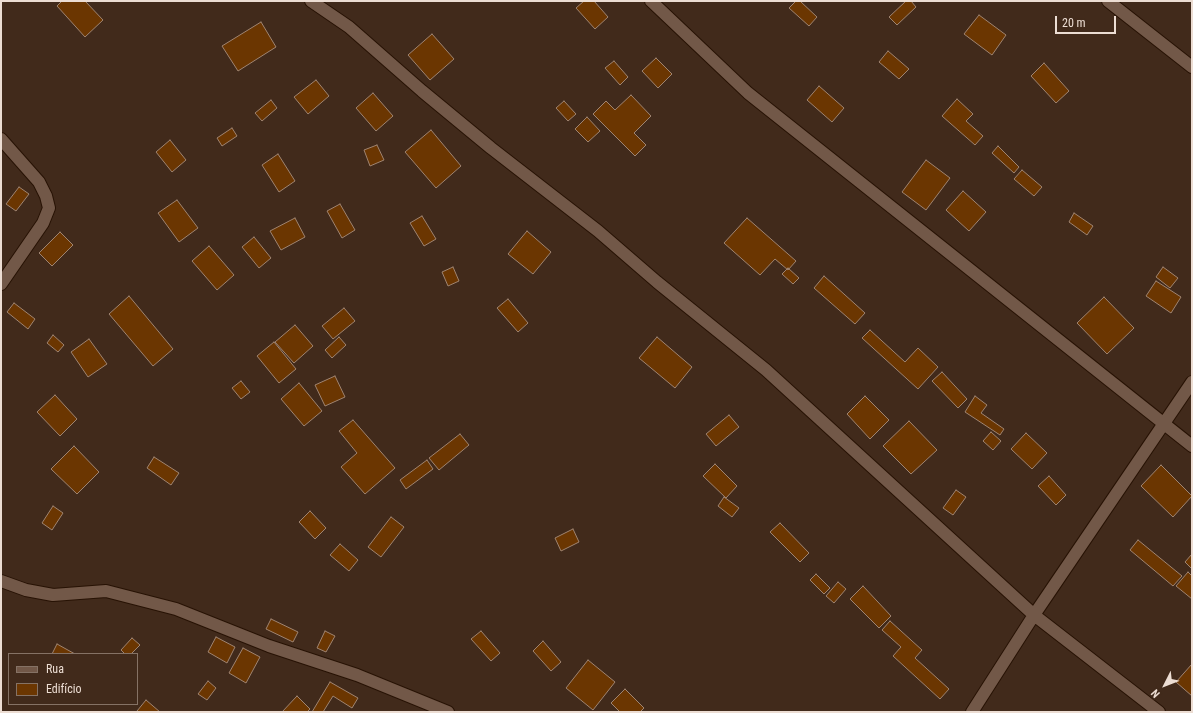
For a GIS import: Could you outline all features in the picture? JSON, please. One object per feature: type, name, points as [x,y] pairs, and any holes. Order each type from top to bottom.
[{"type":"street","points":[[311,1],[349,27],[422,91],[491,148],[598,231],[657,282],[766,370],[1034,615],[1159,712]]},
{"type":"street","points":[[651,1],[748,93],[1192,446]]},
{"type":"street","points":[[1108,1],[1192,67]]},
{"type":"street","points":[[1,139],[39,182],[46,196],[49,208],[43,223],[1,284]]},
{"type":"street","points":[[972,712],[1034,615],[1192,382]]},
{"type":"street","points":[[1,581],[26,590],[53,595],[106,592],[176,609],[269,646],[357,675],[448,712]]},
{"type":"building","points":[[62,1],[85,1],[103,20],[85,37],[57,6]]},
{"type":"building","points":[[584,1],[594,1],[608,17],[595,29],[576,8]]},
{"type":"building","points":[[796,1],[800,1],[817,17],[809,26],[789,8]]},
{"type":"building","points":[[906,1],[911,1],[916,7],[897,25],[889,17]]},
{"type":"building","points":[[979,15],[1006,35],[992,55],[964,34]]},
{"type":"building","points":[[261,22],[276,47],[238,71],[222,46]]},
{"type":"building","points":[[432,34],[454,59],[430,80],[408,55]]},
{"type":"building","points":[[888,51],[909,69],[899,79],[879,62]]},
{"type":"building","points":[[656,58],[672,74],[658,88],[642,71]]},
{"type":"building","points":[[614,61],[628,77],[620,85],[605,68]]},
{"type":"building","points":[[1044,63],[1069,91],[1056,103],[1031,76]]},
{"type":"building","points":[[316,80],[329,96],[308,114],[294,97]]},
{"type":"building","points":[[819,86],[844,108],[832,122],[807,100]]},
{"type":"building","points":[[373,93],[393,116],[376,131],[356,108]]},
{"type":"building","points":[[631,95],[651,116],[634,133],[646,145],[635,156],[593,114],[606,101],[615,110]]},
{"type":"building","points":[[957,99],[973,114],[966,121],[983,136],[975,145],[942,116]]},
{"type":"building","points":[[271,100],[277,108],[262,121],[255,113]]},
{"type":"building","points":[[564,101],[576,114],[568,121],[556,108]]},
{"type":"building","points":[[587,117],[600,131],[588,142],[575,129]]},
{"type":"building","points":[[232,128],[237,136],[222,146],[217,138]]},
{"type":"building","points":[[431,130],[461,166],[436,188],[405,152]]},
{"type":"building","points":[[170,140],[186,160],[172,172],[156,152]]},
{"type":"building","points":[[377,145],[384,160],[370,166],[364,150]]},
{"type":"building","points":[[998,146],[1019,167],[1014,173],[992,153]]},
{"type":"building","points":[[278,154],[295,181],[279,192],[262,165]]},
{"type":"building","points":[[926,160],[950,178],[926,210],[902,192]]},
{"type":"building","points":[[1022,170],[1042,187],[1034,196],[1014,179]]},
{"type":"building","points":[[19,187],[29,194],[16,211],[6,204]]},
{"type":"building","points":[[963,191],[986,212],[969,231],[946,210]]},
{"type":"building","points":[[177,200],[198,228],[179,242],[158,213]]},
{"type":"building","points":[[340,204],[355,230],[342,238],[327,211]]},
{"type":"building","points":[[1074,213],[1093,226],[1087,235],[1069,222]]},
{"type":"building","points":[[422,216],[436,239],[424,246],[410,223]]},
{"type":"building","points":[[295,218],[305,237],[281,250],[270,231]]},
{"type":"building","points":[[747,218],[796,261],[788,270],[775,259],[760,275],[724,243]]},
{"type":"building","points":[[527,231],[551,252],[533,274],[508,254]]},
{"type":"building","points":[[60,232],[73,245],[52,266],[39,253]]},
{"type":"building","points":[[254,237],[271,258],[259,268],[242,247]]},
{"type":"building","points":[[209,246],[234,275],[217,290],[192,261]]},
{"type":"building","points":[[453,267],[459,281],[448,286],[442,272]]},
{"type":"building","points":[[1163,267],[1178,278],[1170,288],[1156,277]]},
{"type":"building","points":[[788,268],[799,278],[793,284],[782,274]]},
{"type":"building","points":[[824,276],[865,313],[855,324],[814,288]]},
{"type":"building","points":[[1156,281],[1181,297],[1171,313],[1146,296]]},
{"type":"building","points":[[129,296],[173,349],[153,366],[109,314]]},
{"type":"building","points":[[1104,297],[1134,328],[1107,354],[1077,323]]},
{"type":"building","points":[[508,299],[528,323],[518,332],[497,308]]},
{"type":"building","points":[[14,303],[35,319],[28,329],[7,312]]},
{"type":"building","points":[[344,308],[355,321],[333,339],[322,326]]},
{"type":"building","points":[[295,325],[313,346],[294,363],[275,342]]},
{"type":"building","points":[[870,330],[905,362],[918,348],[938,367],[918,389],[862,338]]},
{"type":"building","points":[[53,335],[64,345],[58,352],[47,343]]},
{"type":"building","points":[[339,337],[346,345],[332,358],[325,350]]},
{"type":"building","points":[[657,337],[692,367],[675,388],[639,358]]},
{"type":"building","points":[[89,339],[107,364],[88,377],[71,352]]},
{"type":"building","points":[[274,342],[296,369],[279,383],[257,356]]},
{"type":"building","points":[[942,372],[967,399],[958,408],[932,381]]},
{"type":"building","points":[[335,376],[345,397],[325,406],[315,385]]},
{"type":"building","points":[[241,381],[250,392],[241,399],[232,388]]},
{"type":"building","points":[[299,383],[322,411],[304,426],[281,399]]},
{"type":"building","points":[[55,395],[77,419],[60,436],[37,412]]},
{"type":"building","points":[[865,396],[889,420],[870,439],[847,414]]},
{"type":"building","points":[[975,396],[987,405],[981,413],[1004,429],[1000,435],[965,412]]},
{"type":"building","points":[[729,415],[739,427],[716,446],[706,434]]},
{"type":"building","points":[[353,420],[395,468],[365,494],[341,467],[357,453],[339,431]]},
{"type":"building","points":[[909,421],[937,450],[911,474],[883,446]]},
{"type":"building","points":[[991,432],[1001,441],[993,450],[983,441]]},
{"type":"building","points":[[1026,433],[1047,453],[1032,469],[1011,449]]},
{"type":"building","points":[[460,434],[469,445],[439,470],[429,458]]},
{"type":"building","points":[[74,446],[99,472],[77,494],[51,469]]},
{"type":"building","points":[[154,457],[179,473],[171,485],[147,468]]},
{"type":"building","points":[[427,460],[433,469],[406,489],[400,480]]},
{"type":"building","points":[[715,464],[737,486],[726,498],[703,476]]},
{"type":"building","points":[[1161,465],[1192,496],[1173,517],[1141,486]]},
{"type":"building","points":[[1049,476],[1066,495],[1056,505],[1038,486]]},
{"type":"building","points":[[956,490],[966,497],[953,515],[943,508]]},
{"type":"building","points":[[724,497],[739,508],[732,517],[718,506]]},
{"type":"building","points":[[53,506],[63,513],[52,530],[42,523]]},
{"type":"building","points":[[310,511],[326,528],[315,539],[299,522]]},
{"type":"building","points":[[391,517],[404,527],[381,557],[368,547]]},
{"type":"building","points":[[780,523],[809,553],[800,562],[770,532]]},
{"type":"building","points":[[573,529],[579,542],[561,551],[555,538]]},
{"type":"building","points":[[1138,540],[1182,576],[1173,586],[1130,550]]},
{"type":"building","points":[[340,544],[358,560],[349,571],[330,555]]},
{"type":"building","points":[[1192,554],[1192,569],[1185,562]]},
{"type":"building","points":[[1188,572],[1192,576],[1192,599],[1176,586]]},
{"type":"building","points":[[816,574],[830,588],[824,594],[810,580]]},
{"type":"building","points":[[838,582],[846,589],[834,603],[826,596]]},
{"type":"building","points":[[863,586],[891,616],[879,628],[850,599]]},
{"type":"building","points":[[271,619],[298,632],[293,642],[266,629]]},
{"type":"building","points":[[890,621],[922,650],[915,658],[949,689],[940,699],[893,656],[901,647],[882,630]]},
{"type":"building","points":[[325,631],[335,636],[326,652],[317,648]]},
{"type":"building","points":[[481,631],[500,653],[491,661],[471,639]]},
{"type":"building","points":[[216,637],[235,647],[227,663],[208,652]]},
{"type":"building","points":[[132,638],[140,645],[132,653],[124,653],[121,650]]},
{"type":"building","points":[[543,641],[561,662],[551,671],[533,651]]},
{"type":"building","points":[[57,644],[73,653],[52,653]]},
{"type":"building","points":[[243,648],[260,657],[246,683],[229,673]]},
{"type":"building","points":[[588,660],[615,682],[593,710],[566,688]]},
{"type":"building","points":[[1192,664],[1192,696],[1176,682]]},
{"type":"building","points":[[208,681],[216,688],[207,700],[198,694]]},
{"type":"building","points":[[330,682],[358,698],[352,708],[333,696],[323,712],[312,712]]},
{"type":"building","points":[[625,689],[644,708],[640,712],[620,712],[611,703]]},
{"type":"building","points":[[297,696],[310,709],[307,712],[282,712]]},
{"type":"building","points":[[146,700],[160,712],[138,712],[137,711]]}]
